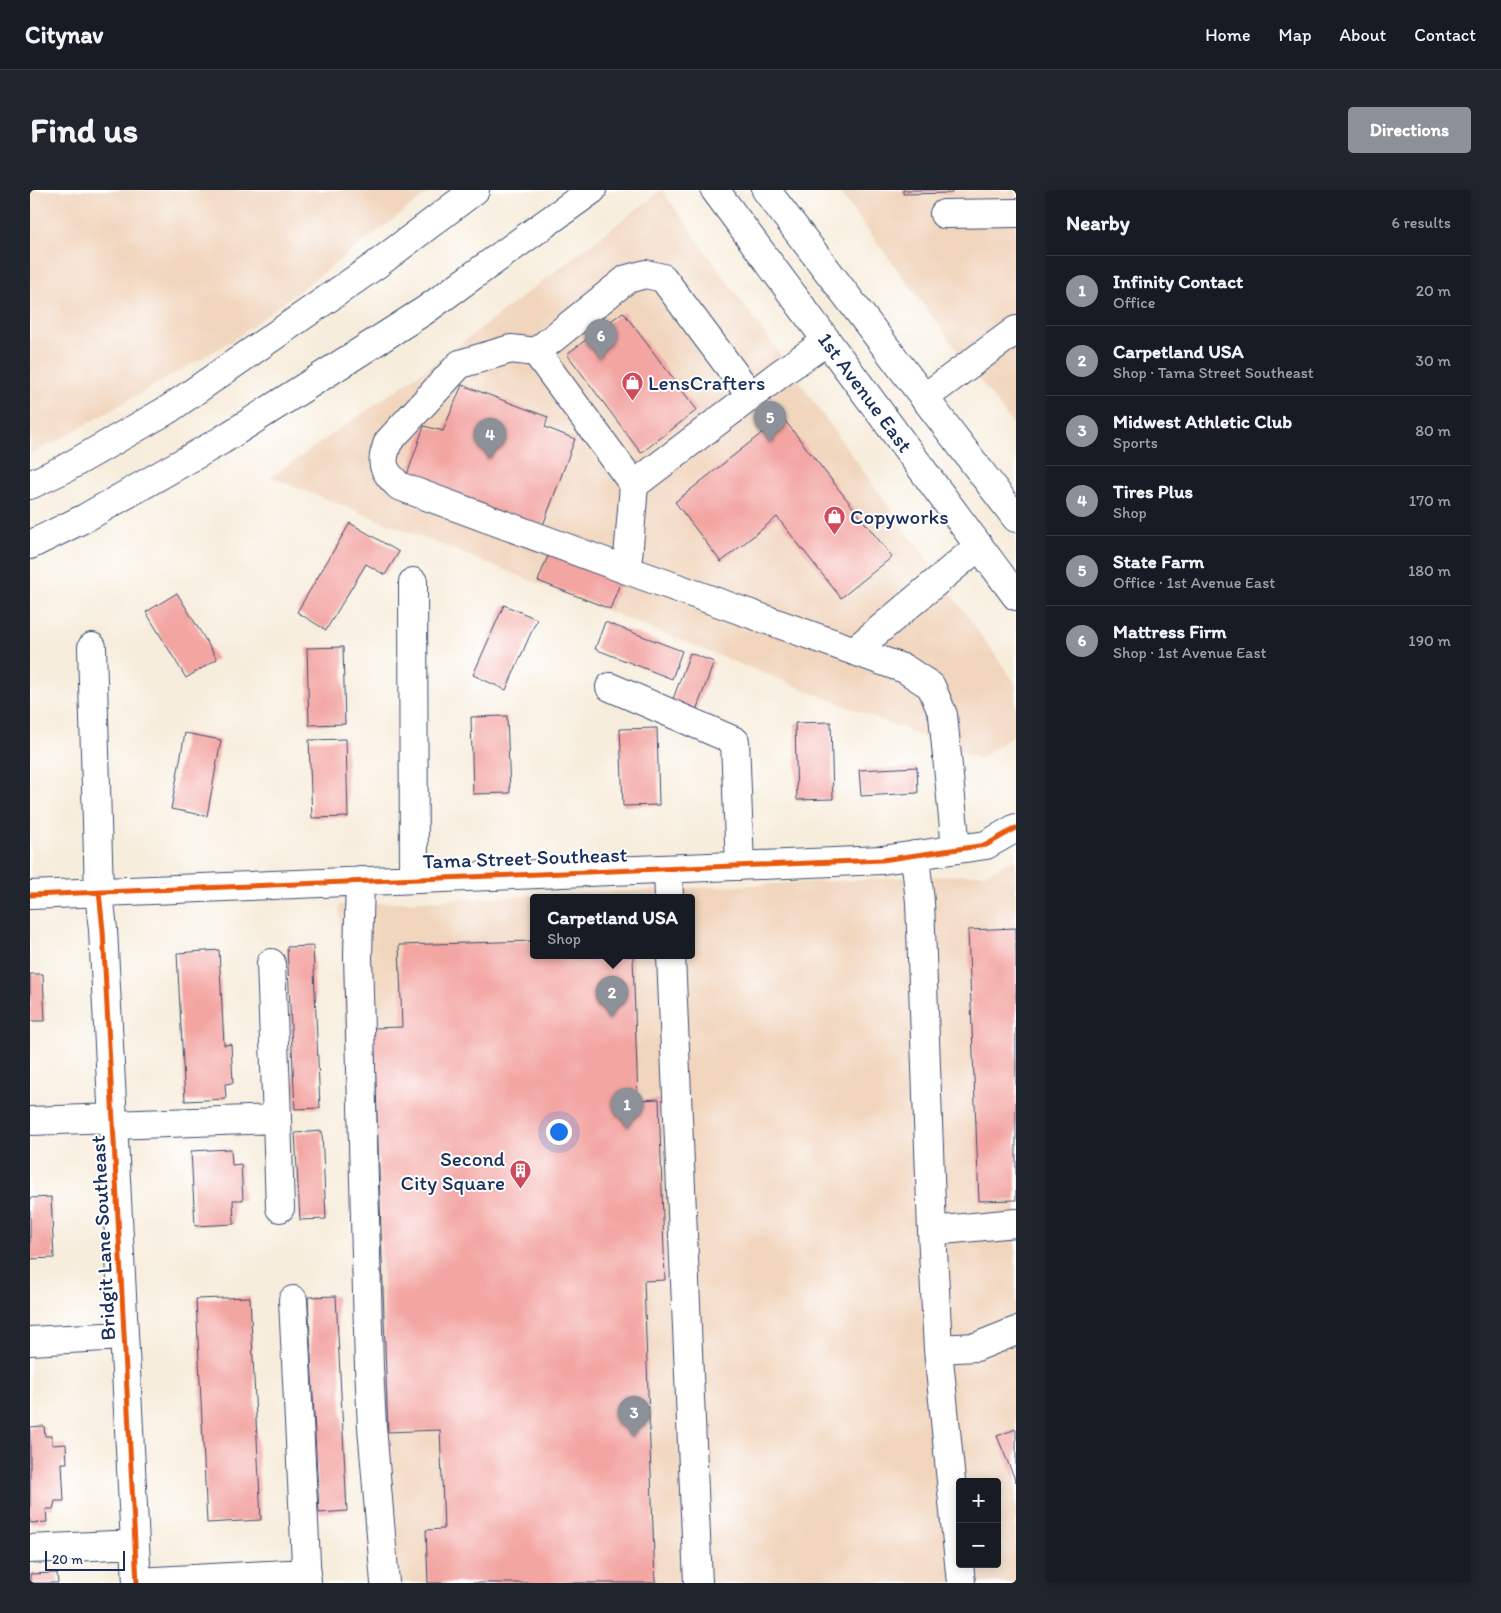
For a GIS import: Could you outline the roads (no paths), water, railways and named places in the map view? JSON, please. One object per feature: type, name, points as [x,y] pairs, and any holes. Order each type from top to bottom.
[{"type":"main road","points":[[30,485],[66,468],[169,409],[376,265],[475,190]]},
{"type":"main road","points":[[30,545],[85,518],[222,440],[424,311],[592,190]]},
{"type":"main road","name":"1st Avenue East","points":[[715,190],[1016,596]]},
{"type":"main road","name":"1st Avenue East","points":[[766,190],[1016,518]]},
{"type":"main road","points":[[944,214],[1016,213]]},
{"type":"main road","points":[[751,396],[663,278],[646,274],[627,279],[536,352],[511,349],[460,364],[388,442],[382,458],[386,473],[400,486],[627,570],[905,669],[931,686],[943,715],[956,849]]},
{"type":"main road","points":[[924,398],[1016,330]]},
{"type":"main road","points":[[634,485],[827,341]]},
{"type":"main road","points":[[536,352],[634,485],[627,570]]},
{"type":"main road","points":[[854,651],[979,546]]},
{"type":"main road","points":[[414,582],[414,879]]},
{"type":"main road","name":"Bridgit Lane Southeast","points":[[92,647],[99,892],[103,930],[137,1582]]},
{"type":"main road","points":[[610,687],[735,741],[740,866]]},
{"type":"main road","name":"Tama Street Southeast","points":[[30,895],[882,860],[986,845],[1016,828]]},
{"type":"main road","points":[[915,855],[920,902],[938,1349],[961,1583]]},
{"type":"main road","points":[[668,869],[669,894]]},
{"type":"main road","points":[[360,881],[358,956],[369,1367],[385,1583]]},
{"type":"main road","points":[[671,959],[698,1583]]},
{"type":"main road","points":[[271,963],[280,1208]]},
{"type":"main road","points":[[30,1121],[113,1122],[277,1119]]},
{"type":"main road","points":[[932,1231],[1016,1223]]},
{"type":"main road","points":[[137,1582],[307,1578],[293,1300]]},
{"type":"main road","points":[[938,1349],[976,1347],[1016,1332]]},
{"type":"main road","points":[[30,1341],[124,1336]]},
{"type":"main road","points":[[30,1549],[135,1544]]},
{"type":"place","name":"Mattress Firm","points":[[601,360]]},
{"type":"place","name":"LensCrafters","points":[[632,402]]},
{"type":"place","name":"State Farm","points":[[770,442]]},
{"type":"place","name":"Tires Plus","points":[[490,459]]},
{"type":"place","name":"Copyworks","points":[[834,536]]},
{"type":"place","name":"Carpetland USA","points":[[612,1017]]},
{"type":"place","name":"Infinity Contact","points":[[627,1129]]},
{"type":"place","name":"Second City Square","points":[[521,1190]]},
{"type":"place","name":"Midwest Athletic Club","points":[[634,1437]]}]
